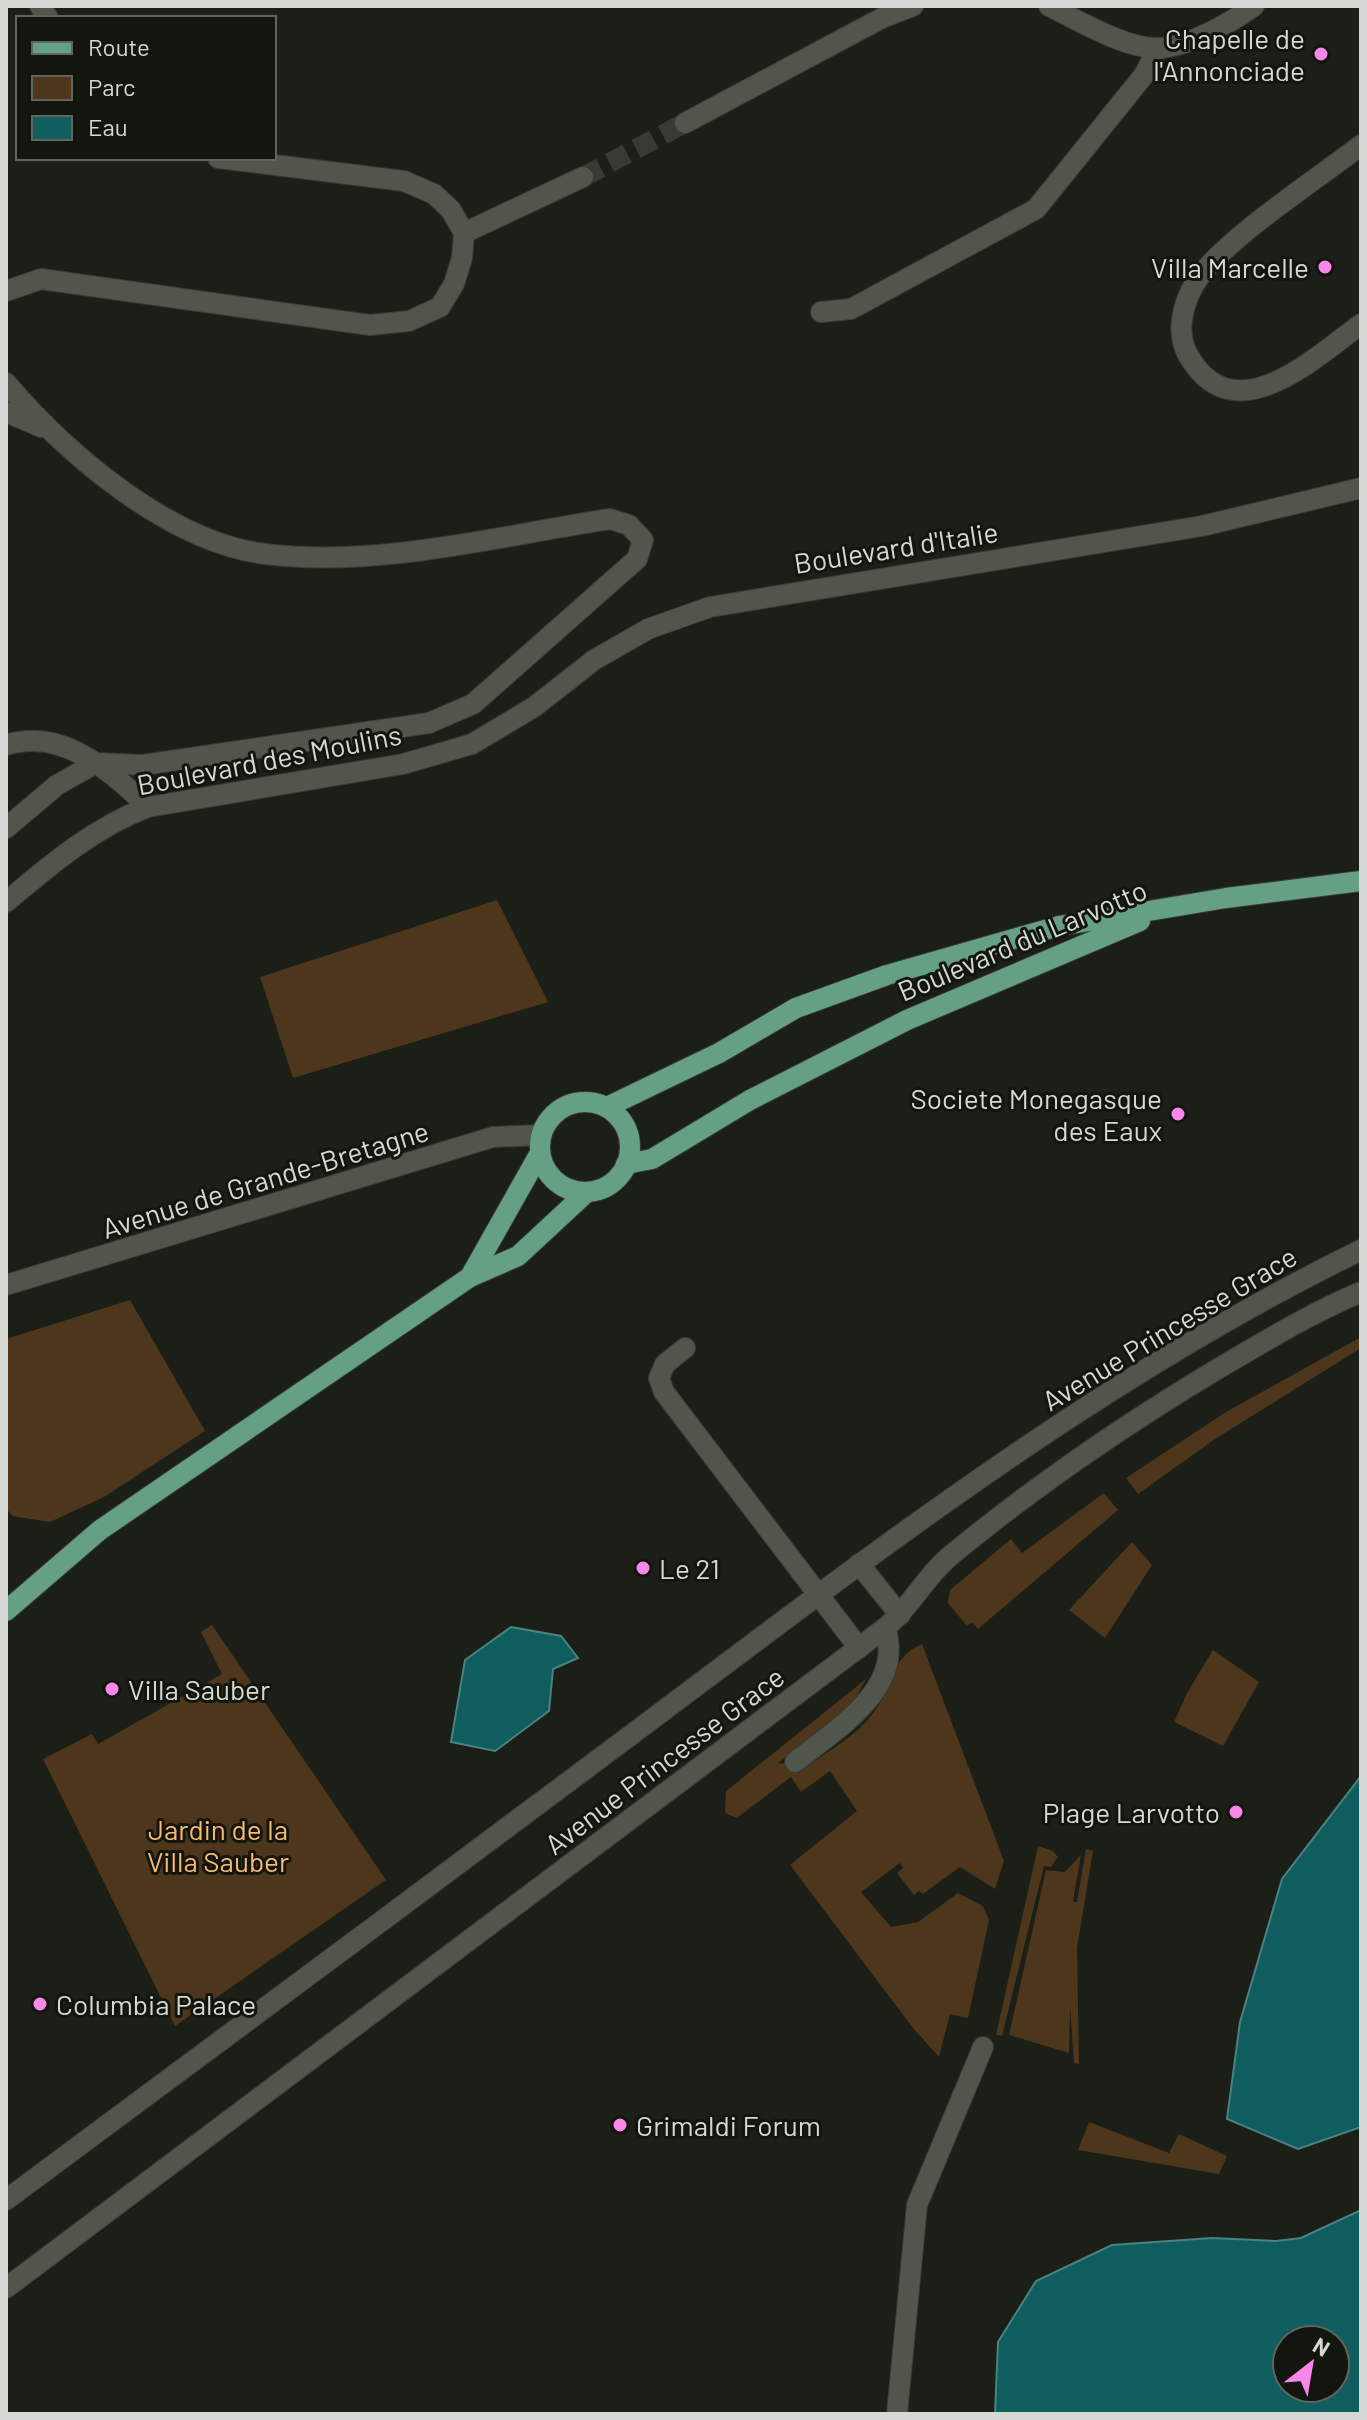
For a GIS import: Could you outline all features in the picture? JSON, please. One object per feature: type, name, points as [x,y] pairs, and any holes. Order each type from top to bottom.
[{"type":"main road","points":[[1169,909],[1361,881]]},
{"type":"main road","name":"Boulevard du Larvotto","points":[[607,1107],[719,1053],[796,1008],[887,975],[1059,926],[1169,909]]},
{"type":"main road","name":"Boulevard du Larvotto","points":[[626,1164],[652,1159],[750,1100],[907,1020],[1169,909]]},
{"type":"main road","points":[[470,1277],[540,1144],[550,1117],[567,1105],[587,1101],[607,1107],[620,1118],[630,1148],[626,1164],[617,1178],[603,1188],[587,1192],[570,1189],[556,1181],[545,1169],[540,1144]]},
{"type":"main road","points":[[6,1611],[100,1530],[470,1277],[518,1256],[587,1192]]},
{"type":"street","points":[[685,123],[882,18],[913,6]]},
{"type":"street","points":[[1049,6],[1109,36],[1158,48],[1191,39],[1254,6]]},
{"type":"street","points":[[821,312],[851,309],[1036,209],[1144,75],[1158,48]]},
{"type":"street","points":[[1361,145],[1208,265],[1184,307],[1181,328],[1186,351],[1198,371],[1218,386],[1238,392],[1262,388],[1285,379],[1361,324]]},
{"type":"street","points":[[7,292],[41,279],[370,325],[409,321],[440,307],[454,284],[462,258],[464,233],[451,210],[434,194],[404,181],[234,160]]},
{"type":"street","points":[[464,233],[583,177]]},
{"type":"street","points":[[6,383],[48,430],[101,478],[195,532],[263,554],[337,557],[400,552],[610,519],[629,525],[643,540],[637,559],[473,704],[429,723],[143,765],[96,763],[57,785],[6,828]]},
{"type":"street","points":[[6,412],[48,430]]},
{"type":"street","name":"Boulevard d'Italie","points":[[472,744],[534,707],[594,660],[648,629],[710,607],[1202,526],[1361,488]]},
{"type":"street","points":[[6,745],[39,740],[57,743],[96,763],[148,807]]},
{"type":"street","name":"Boulevard des Moulins","points":[[6,902],[69,849],[124,816],[148,807],[403,764],[472,744]]},
{"type":"street","name":"Avenue de Grande-Bretagne","points":[[6,1285],[493,1137],[540,1144]]},
{"type":"street","name":"Avenue Princesse Grace","points":[[6,2200],[859,1564],[1112,1390],[1227,1320],[1361,1250]]},
{"type":"street","name":"Avenue Princesse Grace","points":[[6,2288],[893,1622],[948,1557],[1090,1451],[1152,1408],[1317,1310],[1361,1292]]},
{"type":"street","points":[[685,1348],[665,1364],[659,1378],[664,1392],[816,1596],[859,1648]]},
{"type":"street","points":[[795,1762],[866,1705],[885,1674],[892,1649],[893,1622],[859,1564]]},
{"type":"street","points":[[897,2414],[917,2205],[983,2047]]},
{"type":"green space","points":[[497,900],[548,1002],[293,1078],[260,977]]},
{"type":"green space","points":[[130,1300],[205,1431],[104,1497],[50,1522],[12,1516],[6,1508],[6,1339]]},
{"type":"green space","points":[[1361,1337],[1361,1348],[1215,1439],[1138,1494],[1126,1478],[1226,1412]]},
{"type":"green space","points":[[1104,1493],[1118,1510],[978,1629],[972,1622],[967,1626],[948,1603],[950,1590],[1011,1539],[1022,1553]]},
{"type":"green space","points":[[1132,1542],[1152,1565],[1105,1638],[1069,1610]]},
{"type":"green space","name":"Jardin de la Villa Sauber","points":[[212,1625],[386,1880],[175,2026],[43,1759],[92,1734],[98,1744],[222,1674],[201,1632]]},
{"type":"green space","points":[[922,1644],[1004,1861],[995,1889],[960,1867],[923,1894],[919,1891],[914,1895],[897,1873],[903,1868],[900,1863],[861,1892],[891,1927],[918,1922],[958,1893],[983,1906],[989,1920],[968,2018],[950,2014],[939,2057],[913,2028],[790,1865],[857,1811],[830,1771],[801,1792],[791,1777],[737,1818],[725,1813],[726,1791],[866,1679],[853,1703],[778,1763],[806,1767],[856,1731],[878,1706],[902,1658]]},
{"type":"green space","points":[[1213,1650],[1259,1682],[1223,1746],[1174,1722]]},
{"type":"green space","points":[[1038,1846],[1053,1851],[1058,1857],[1051,1867],[1044,1866],[1002,2036],[996,2035]]},
{"type":"green space","points":[[1086,1849],[1093,1851],[1077,1948],[1079,2064],[1074,2063],[1070,2006],[1069,2053],[1009,2035],[1046,1870],[1065,1872],[1081,1855],[1073,1902],[1077,1902]]},
{"type":"green space","points":[[1089,2122],[1169,2153],[1179,2134],[1227,2156],[1219,2174],[1078,2150]]},
{"type":"water","points":[[511,1627],[561,1636],[578,1658],[553,1669],[549,1711],[495,1751],[451,1742],[465,1660]]},
{"type":"water","points":[[1361,1776],[1361,2127],[1298,2149],[1227,2119],[1240,2022],[1282,1879]]},
{"type":"water","points":[[1361,2210],[1361,2414],[995,2414],[998,2342],[1036,2281],[1112,2245],[1212,2238],[1276,2241],[1301,2238]]},
{"type":"tunnel","points":[[583,177],[685,123]]},
{"type":"place","name":"Chapelle de l'Annonciade","points":[[1321,54]]},
{"type":"place","name":"Villa Marcelle","points":[[1325,267]]},
{"type":"place","name":"Societe Monegasque des Eaux","points":[[1178,1114]]},
{"type":"place","name":"Le 21","points":[[643,1568]]},
{"type":"place","name":"Villa Sauber","points":[[112,1689]]},
{"type":"place","name":"Plage Larvotto","points":[[1236,1812]]},
{"type":"place","name":"Columbia Palace","points":[[40,2004]]},
{"type":"place","name":"Grimaldi Forum","points":[[620,2125]]}]
